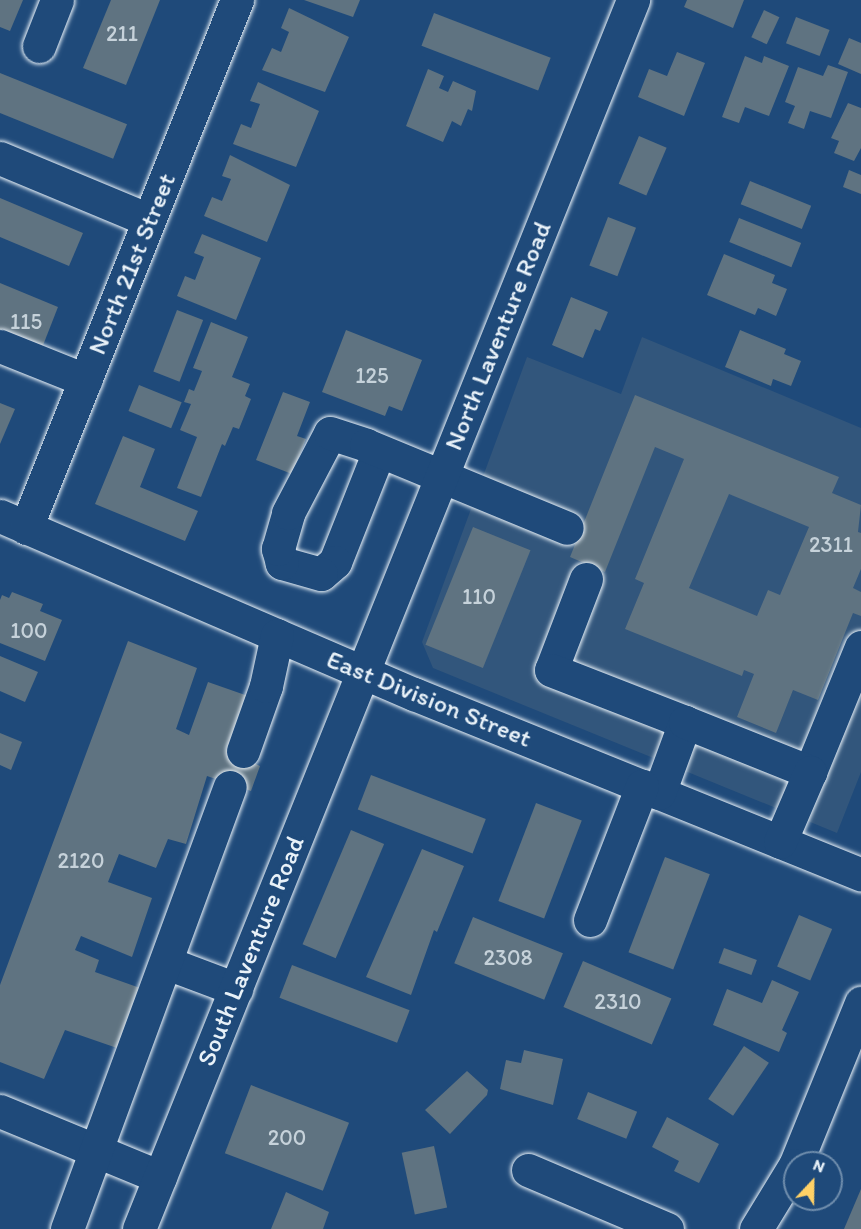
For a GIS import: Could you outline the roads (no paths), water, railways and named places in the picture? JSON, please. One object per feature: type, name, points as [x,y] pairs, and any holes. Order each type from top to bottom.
[{"type":"street","points":[[39,46],[57,0]]},
{"type":"street","name":"North 21st Street","points":[[13,522],[85,380],[237,0]]},
{"type":"street","name":"North Laventure Road","points":[[364,672],[633,0]]},
{"type":"street","points":[[0,158],[149,220]]},
{"type":"street","points":[[0,346],[85,380]]},
{"type":"street","points":[[379,451],[567,528]]},
{"type":"street","name":"East Division Street","points":[[13,522],[364,672],[861,875]]},
{"type":"street","points":[[586,579],[551,670],[810,772]]},
{"type":"street","points":[[243,751],[266,686],[277,635]]},
{"type":"street","points":[[780,842],[861,647]]},
{"type":"street","name":"South Laventure Road","points":[[139,1229],[364,672]]},
{"type":"street","points":[[590,920],[651,789],[686,722]]},
{"type":"street","points":[[66,1229],[167,963],[230,787]]},
{"type":"street","points":[[167,963],[236,989]]},
{"type":"street","points":[[801,1151],[861,1004]]},
{"type":"street","points":[[0,1111],[160,1177]]},
{"type":"street","points":[[528,1170],[667,1229]]},
{"type":"street","points":[[756,1229],[783,1185]]}]
